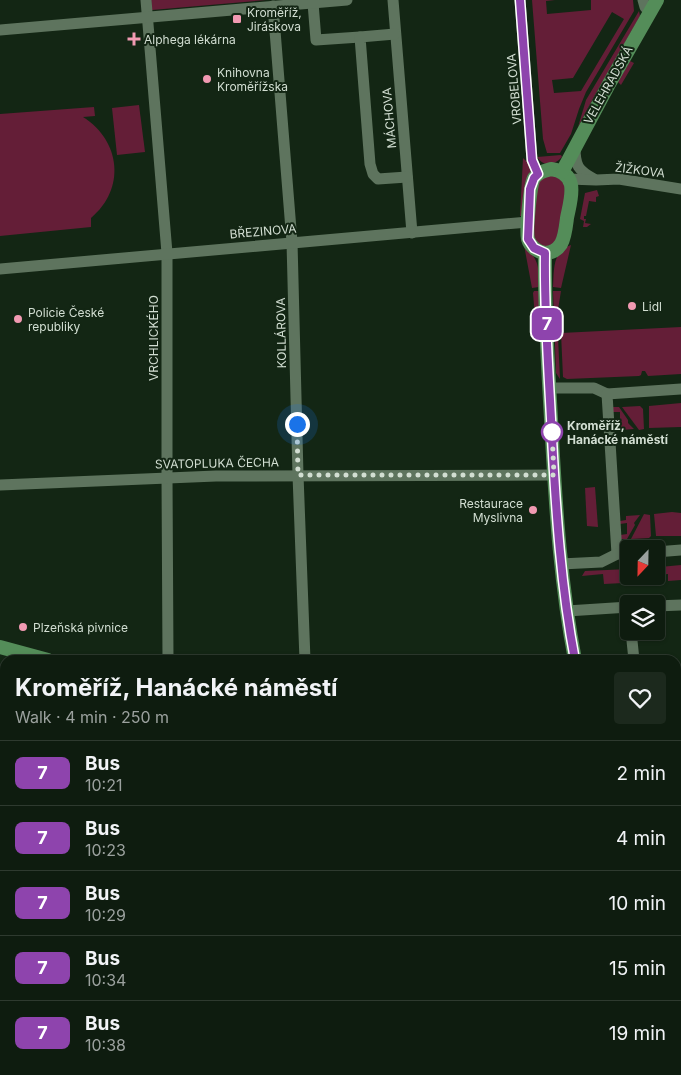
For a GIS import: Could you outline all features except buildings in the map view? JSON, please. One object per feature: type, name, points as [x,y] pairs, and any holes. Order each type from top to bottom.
[{"type":"main road","name":"VELEHRADSKÁ","points":[[566,176],[576,145],[650,4]]},
{"type":"main road","points":[[551,169],[566,176],[572,187],[563,240],[557,249],[552,252],[539,252],[530,244],[528,239],[532,183],[538,174],[551,169]]},
{"type":"main road","points":[[545,253],[554,475],[561,564],[574,655]]},
{"type":"main road","points":[[0,648],[28,655]]},
{"type":"street","name":"VRCHLICKÉHO","points":[[146,0],[167,254],[168,655]]},
{"type":"street","points":[[0,30],[347,0]]},
{"type":"street","name":"MÁCHOVA","points":[[393,0],[412,233]]},
{"type":"street","name":"VROBELOVA","points":[[520,0],[532,160],[538,174]]},
{"type":"street","points":[[313,3],[316,40],[395,34]]},
{"type":"street","name":"KOLLÁROVA","points":[[273,6],[292,242],[305,655]]},
{"type":"street","points":[[360,37],[370,164],[373,174],[378,179],[407,177]]},
{"type":"street","points":[[576,145],[575,157],[577,166],[583,173],[596,180]]},
{"type":"street","name":"ŽIŽKOVA","points":[[566,176],[596,180],[619,179],[681,189]]},
{"type":"street","points":[[571,197],[581,188],[596,180]]},
{"type":"street","name":"BŘEZINOVA","points":[[0,269],[528,222]]},
{"type":"street","points":[[549,388],[594,388],[608,394],[681,389]]},
{"type":"street","points":[[608,394],[622,540]]},
{"type":"street","name":"SVATOPLUKA ČECHA","points":[[0,485],[167,477],[554,475]]},
{"type":"street","points":[[665,551],[681,550]]},
{"type":"street","points":[[561,564],[601,562],[620,555]]},
{"type":"street","points":[[665,605],[681,604]]},
{"type":"street","points":[[567,611],[620,608]]},
{"type":"street","points":[[632,640],[633,655]]},
{"type":"shaded area","points":[[151,0],[266,0],[152,10]]},
{"type":"shaded area","points":[[532,0],[555,0],[546,1],[547,14],[591,10],[591,0],[633,0],[634,11],[586,92],[571,134],[560,153],[547,153],[543,139]],"holes":[[[612,12],[624,19],[581,91],[554,93],[552,80],[573,78]]]},
{"type":"shaded area","points":[[639,11],[640,16],[578,127],[586,100]]},
{"type":"shaded area","points":[[630,61],[634,63],[621,85],[618,82]]},
{"type":"shaded area","points":[[139,105],[145,152],[117,155],[112,108]]},
{"type":"shaded area","points":[[94,107],[95,116],[83,117],[96,127],[105,139],[111,152],[114,180],[110,193],[91,218],[91,227],[0,236],[0,114]]},
{"type":"shaded area","points":[[561,155],[562,157],[559,160],[552,164],[546,164],[537,157]]},
{"type":"shaded area","points":[[523,158],[532,167],[520,216]]},
{"type":"shaded area","points":[[551,175],[559,177],[567,188],[558,239],[554,244],[545,247],[535,241],[533,234],[537,185],[542,178]]},
{"type":"shaded area","points":[[597,190],[599,196],[596,197],[596,202],[589,201],[586,216],[584,216],[584,219],[586,219],[585,223],[591,224],[583,227],[584,221],[580,219],[585,193]]},
{"type":"shaded area","points":[[524,245],[536,260],[539,287],[532,288]]},
{"type":"shaded area","points":[[571,245],[561,288],[553,287],[554,268],[557,257],[560,252]]},
{"type":"shaded area","points":[[534,291],[539,291],[540,340],[537,341],[533,293]]},
{"type":"shaded area","points":[[553,291],[561,291],[557,316],[560,379],[556,373]]},
{"type":"shaded area","points":[[681,327],[681,374],[648,376],[645,371],[642,371],[639,376],[567,379],[563,377],[561,333]]},
{"type":"shaded area","points":[[681,403],[681,427],[649,428],[649,406]]},
{"type":"shaded area","points":[[640,406],[643,409],[644,429],[639,430],[622,407]]},
{"type":"shaded area","points":[[613,407],[619,407],[628,423],[634,429],[621,430],[621,426],[614,426],[614,423],[620,423],[620,412],[613,412]]},
{"type":"shaded area","points":[[595,487],[598,527],[587,526],[585,488]]},
{"type":"shaded area","points":[[681,513],[681,536],[656,536],[654,514]]},
{"type":"shaded area","points":[[644,514],[650,515],[651,536],[649,538],[631,539]]},
{"type":"shaded area","points":[[640,515],[627,539],[621,539],[620,535],[627,534],[627,523],[620,524],[620,521],[626,520],[626,516]]},
{"type":"shaded area","points":[[681,565],[681,580],[668,581],[668,574],[665,574],[665,567]]},
{"type":"shaded area","points":[[620,569],[620,583],[604,584],[603,574],[582,576],[585,571]]},
{"type":"bus line","name":"7","points":[[520,0],[532,160],[538,174],[534,178],[530,189],[528,239],[534,248],[539,252],[545,253],[554,475],[563,581],[574,655]]},
{"type":"place","name":"Kroměříž, Jiráskova","points":[[237,19]]},
{"type":"place","name":"Alphega lékárna","points":[[134,39]]},
{"type":"place","name":"Knihovna Kroměřížska","points":[[207,79]]},
{"type":"place","name":"Lidl","points":[[632,306]]},
{"type":"place","name":"Policie České republiky","points":[[18,319]]},
{"type":"place","name":"Kroměříž, Hanácké náměstí","points":[[552,432]]},
{"type":"place","name":"Restaurace Myslivna","points":[[533,510]]},
{"type":"place","name":"Plzeňská pivnice","points":[[23,627]]},
{"type":"route","points":[[297,424],[298,475],[554,475],[552,432]]}]
